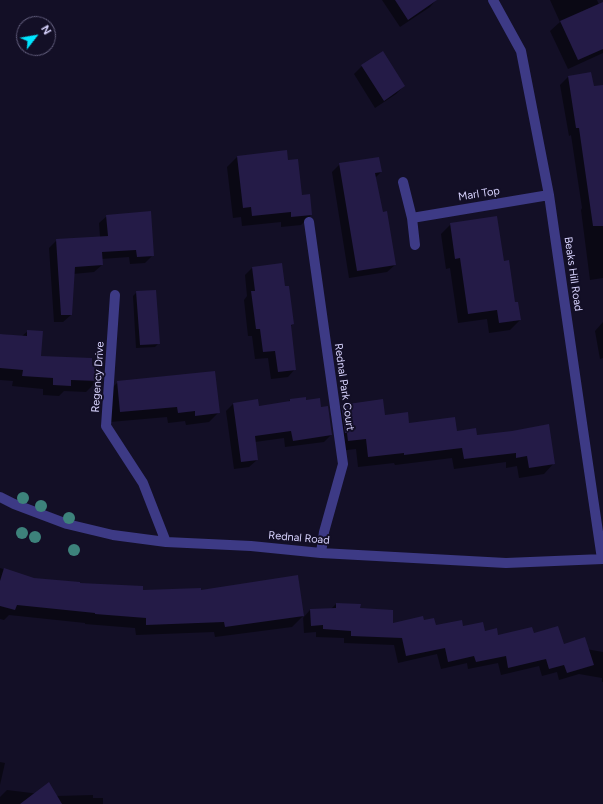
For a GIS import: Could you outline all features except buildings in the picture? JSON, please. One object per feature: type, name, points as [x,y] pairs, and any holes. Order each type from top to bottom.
[{"type":"street","name":"Beaks Hill Road","points":[[493,0],[521,51],[549,195],[603,559]]},
{"type":"street","points":[[403,182],[412,218],[415,245]]},
{"type":"street","name":"Marl Top","points":[[412,218],[549,195]]},
{"type":"street","name":"Rednal Park Court","points":[[309,222],[342,464],[324,532],[321,553]]},
{"type":"street","name":"Regency Drive","points":[[115,295],[106,426],[143,483],[166,542]]},
{"type":"street","name":"Rednal Road","points":[[0,497],[14,504],[67,524],[113,535],[166,542],[251,546],[321,553],[506,564],[603,559]]}]
